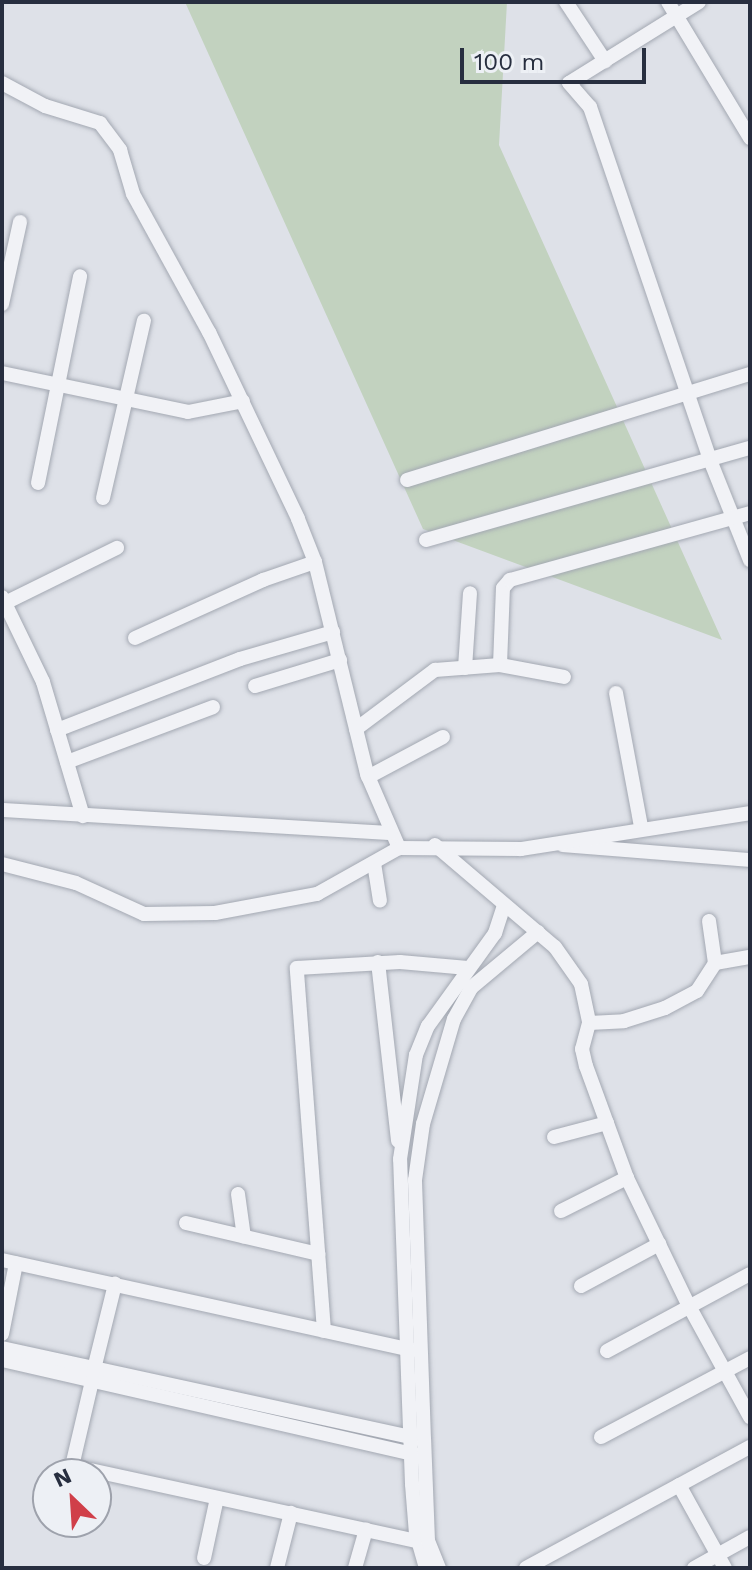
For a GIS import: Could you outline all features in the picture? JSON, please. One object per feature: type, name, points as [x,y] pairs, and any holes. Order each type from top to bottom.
[{"type":"street","points":[[566,2],[605,61]]},
{"type":"street","points":[[668,2],[750,138]]},
{"type":"street","points":[[699,2],[569,83],[590,107],[710,460],[750,560]]},
{"type":"street","points":[[2,83],[45,106],[100,123],[120,150],[133,194],[243,401],[315,562],[368,777],[399,848]]},
{"type":"street","points":[[2,304],[20,222]]},
{"type":"street","points":[[38,483],[80,276]]},
{"type":"street","points":[[103,498],[144,321]]},
{"type":"street","points":[[2,373],[188,412],[243,401]]},
{"type":"street","points":[[407,480],[750,374]]},
{"type":"street","points":[[426,540],[750,448]]},
{"type":"street","points":[[500,665],[503,588],[510,580],[750,513]]},
{"type":"street","points":[[83,816],[43,682],[4,600],[117,548]]},
{"type":"street","points":[[135,638],[263,580],[315,562]]},
{"type":"street","points":[[465,668],[470,593]]},
{"type":"street","points":[[57,730],[240,659],[333,632]]},
{"type":"street","points":[[255,686],[340,660]]},
{"type":"street","points":[[356,729],[422,675],[500,665],[564,677]]},
{"type":"street","points":[[616,693],[641,826]]},
{"type":"street","points":[[67,762],[213,707]]},
{"type":"street","points":[[368,777],[443,737]]},
{"type":"street","points":[[2,810],[390,833]]},
{"type":"street","points":[[2,864],[76,883],[144,914],[271,906],[317,894],[399,848],[435,845],[521,849],[641,826],[750,813]]},
{"type":"street","points":[[546,844],[750,860]]},
{"type":"street","points":[[435,845],[538,932],[581,984],[589,1023],[582,1049],[627,1178],[689,1306],[750,1417]]},
{"type":"street","points":[[374,863],[380,901]]},
{"type":"street","points":[[400,1159],[416,1055],[468,968],[495,933],[504,906]]},
{"type":"street","points":[[589,1023],[624,1021],[665,1008],[697,991],[715,963],[709,921]]},
{"type":"street","points":[[414,1350],[415,1180],[430,1089],[454,1019],[472,987],[538,932]]},
{"type":"street","points":[[715,963],[750,957]]},
{"type":"street","points":[[324,1331],[295,974],[306,964],[378,962],[468,968]]},
{"type":"street","points":[[378,962],[400,1159],[414,1350],[418,1456],[428,1541],[439,1568]]},
{"type":"street","points":[[554,1137],[607,1123]]},
{"type":"street","points":[[561,1211],[627,1178]]},
{"type":"street","points":[[238,1194],[244,1237]]},
{"type":"street","points":[[186,1223],[318,1254]]},
{"type":"street","points":[[581,1286],[659,1244]]},
{"type":"street","points":[[2,1334],[9,1262],[414,1350]]},
{"type":"street","points":[[607,1351],[750,1274]]},
{"type":"street","points":[[115,1284],[72,1466],[417,1541]]},
{"type":"street","points":[[2,1348],[93,1375],[418,1456]]},
{"type":"street","points":[[601,1437],[750,1358]]},
{"type":"street","points":[[2,1360],[417,1438]]},
{"type":"street","points":[[526,1568],[750,1447]]},
{"type":"street","points":[[418,1456],[417,1541],[426,1568]]},
{"type":"street","points":[[679,1485],[722,1562]]},
{"type":"street","points":[[204,1558],[217,1498]]},
{"type":"street","points":[[277,1568],[291,1513]]},
{"type":"street","points":[[355,1568],[366,1530]]},
{"type":"street","points":[[694,1568],[722,1562],[750,1537]]},
{"type":"green space","points":[[185,2],[507,2],[499,145],[722,640],[423,529]]}]
